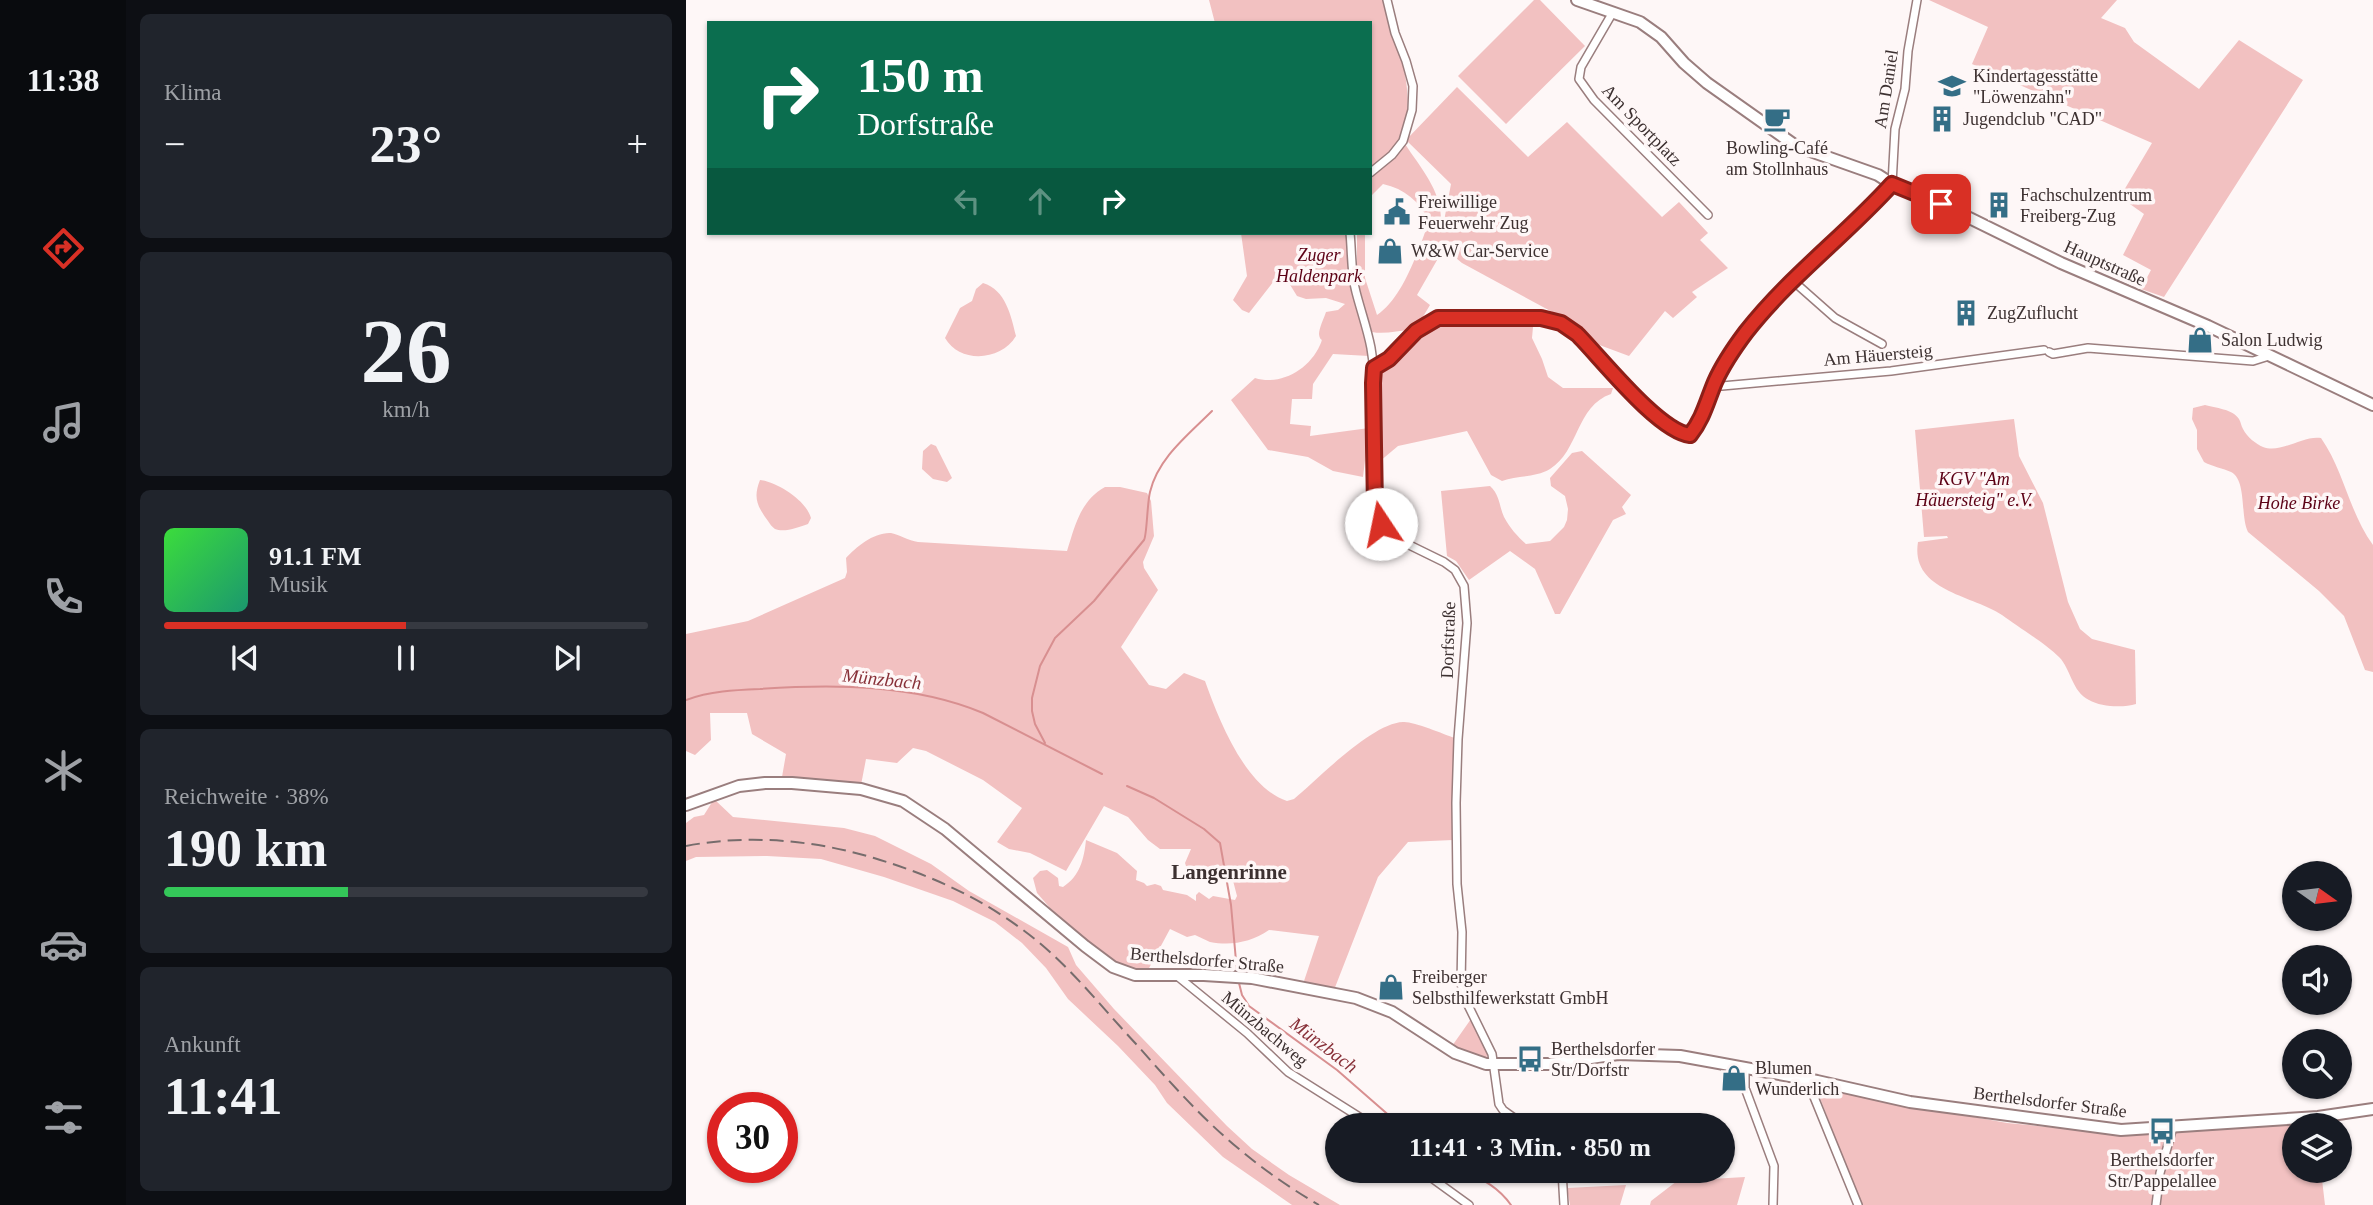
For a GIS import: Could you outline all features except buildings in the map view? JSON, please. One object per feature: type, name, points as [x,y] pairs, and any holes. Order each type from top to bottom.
[{"type":"street","points":[[1372,171],[1404,141],[1412,110],[1413,86],[1387,0]]},
{"type":"street","name":"Hauptstraße","points":[[1577,0],[1640,22],[1661,37],[1684,63],[1707,83],[1796,146],[1860,168],[2061,263],[2208,326],[2373,405]]},
{"type":"street","name":"Am Daniel","points":[[1892,184],[1895,129],[1905,89],[1908,51],[1917,0]]},
{"type":"street","name":"Am Sportplatz","points":[[1613,12],[1581,66],[1578,79],[1594,100],[1709,215]]},
{"type":"street","points":[[1374,368],[1389,359],[1416,331],[1438,318],[1541,318],[1561,323],[1577,334],[1659,418],[1678,431],[1690,435],[1697,426],[1729,356],[1747,331],[1792,281],[1892,184]]},
{"type":"street","name":"Dorfstraße","points":[[1350,235],[1355,289],[1370,340],[1374,368],[1377,516],[1395,538],[1455,570],[1465,596],[1467,623],[1456,803],[1457,884],[1462,932],[1461,984],[1466,1001],[1492,1054],[1499,1104],[1507,1113]]},
{"type":"street","points":[[1792,281],[1835,318],[1882,344]]},
{"type":"street","name":"Am Häuersteig","points":[[1714,385],[1891,371],[2088,348],[2253,361],[2269,356]]},
{"type":"street","name":"Berthelsdorfer Straße","points":[[686,804],[739,786],[765,783],[861,789],[903,801],[940,824],[1105,962],[1124,972],[1135,975],[1252,978],[1356,998],[1392,1012],[1455,1053],[1494,1065],[1550,1064],[1618,1054],[1681,1056],[1910,1102],[2103,1129],[2145,1130],[2318,1118],[2373,1109]]},
{"type":"street","name":"Münzbachweg","points":[[1175,975],[1247,1033],[1288,1072],[1353,1113]]},
{"type":"street","points":[[1745,1067],[1745,1088],[1774,1166],[1773,1205]]},
{"type":"street","points":[[1809,1080],[1858,1205]]},
{"type":"street","points":[[2156,1205],[2160,1173],[2173,1127]]},
{"type":"street","points":[[1439,1183],[1469,1205]]},
{"type":"street","points":[[1563,1183],[1564,1205]]},
{"type":"green space","points":[[1209,0],[1385,0],[1406,78],[1408,97],[1407,117],[1389,156],[1372,169],[1372,21],[1214,21]]},
{"type":"green space","points":[[1534,0],[1540,0],[1585,46],[1506,124],[1458,76]]},
{"type":"green space","points":[[1929,0],[2117,0],[2101,18],[2125,28],[2134,42],[2199,89],[2239,40],[2303,80],[2164,297],[2141,289],[2151,270],[2123,255],[2144,214],[2120,197],[2152,143],[1972,64],[1988,27]]},
{"type":"green space","points":[[1457,87],[1528,157],[1567,122],[1662,217],[1679,202],[1708,233],[1700,240],[1728,268],[1692,292],[1697,297],[1673,318],[1665,311],[1629,356],[1594,343],[1556,314],[1462,263],[1444,248],[1417,295],[1430,305],[1415,330],[1372,332],[1357,288],[1357,235],[1365,235],[1365,278],[1377,315],[1395,297],[1402,285],[1429,221],[1421,207],[1398,189],[1383,184],[1372,195],[1372,176],[1405,144],[1434,189],[1441,219],[1444,221],[1451,184],[1406,140]]},
{"type":"green space","name":"Zuger Haldenpark","points":[[1241,235],[1348,235],[1358,305],[1369,356],[1333,354],[1313,384],[1312,399],[1292,399],[1290,424],[1311,426],[1310,436],[1369,428],[1363,477],[1333,471],[1308,457],[1268,450],[1231,400],[1255,378],[1274,380],[1301,369],[1320,345],[1322,340],[1319,332],[1326,312],[1338,310],[1345,304],[1326,298],[1306,299],[1297,296],[1284,275],[1277,277],[1249,313],[1233,300],[1247,276]]},
{"type":"green space","points":[[983,283],[991,286],[1002,298],[1016,336],[1001,351],[980,356],[970,355],[960,352],[945,338],[960,308],[972,301],[976,289]]},
{"type":"green space","points":[[1440,321],[1533,327],[1532,338],[1548,377],[1563,388],[1613,388],[1611,394],[1591,408],[1567,451],[1550,469],[1502,481],[1491,475],[1467,431],[1398,446],[1379,462],[1377,399],[1382,374],[1405,347],[1433,324]]},
{"type":"green space","name":"Hohe Birke","points":[[2205,405],[2236,416],[2247,435],[2263,447],[2277,448],[2307,439],[2321,438],[2358,519],[2373,545],[2373,672],[2365,670],[2344,616],[2319,591],[2248,532],[2236,476],[2204,462],[2197,449],[2193,408]]},
{"type":"green space","name":"KGV \"Am Häuersteig\" e.V.","points":[[2014,419],[2019,456],[2043,503],[2068,602],[2080,629],[2092,639],[2135,650],[2136,704],[2112,706],[2083,696],[2063,662],[2046,646],[2002,615],[1933,581],[1918,558],[1918,542],[1948,538],[1924,537],[1915,430]]},
{"type":"green space","points":[[931,444],[936,446],[952,478],[947,482],[933,479],[922,469],[923,451]]},
{"type":"green space","points":[[1582,451],[1631,495],[1622,507],[1626,514],[1613,520],[1560,614],[1555,614],[1535,569],[1510,551],[1469,580],[1456,561],[1447,556],[1441,491],[1490,486],[1498,497],[1506,521],[1526,544],[1550,541],[1564,527],[1568,509],[1565,496],[1551,486],[1550,478],[1572,453]]},
{"type":"green space","points":[[760,480],[782,488],[797,499],[808,511],[811,518],[808,524],[787,530],[775,529],[757,502]]},
{"type":"green space","points":[[1105,487],[1120,487],[1147,493],[1151,501],[1154,536],[1143,562],[1158,590],[1121,647],[1149,685],[1166,689],[1184,673],[1205,681],[1226,732],[1246,767],[1258,782],[1272,793],[1287,801],[1294,799],[1361,742],[1390,725],[1408,722],[1455,738],[1453,840],[1408,842],[1378,877],[1334,990],[1303,984],[1319,936],[1269,930],[1255,938],[1226,944],[1210,942],[1195,935],[1187,937],[1170,929],[1148,970],[1133,970],[1111,960],[1051,909],[1037,893],[1033,878],[1040,871],[1047,870],[1058,878],[1059,886],[1063,887],[1069,883],[1080,866],[1086,840],[1117,853],[1137,871],[1136,880],[1147,886],[1155,884],[1163,890],[1187,895],[1196,901],[1199,892],[1209,899],[1213,896],[1235,900],[1237,896],[1231,873],[1220,876],[1202,872],[1200,876],[1188,872],[1185,863],[1191,849],[1160,849],[1148,840],[1128,817],[1104,806],[1066,871],[1030,853],[1009,849],[997,842],[1022,808],[983,780],[926,751],[913,748],[897,763],[866,759],[861,785],[782,777],[786,754],[752,734],[747,713],[710,713],[711,740],[695,755],[686,751],[686,634],[748,621],[845,578],[846,558],[866,541],[885,533],[918,542],[1067,551],[1084,507]]},
{"type":"green space","points":[[714,799],[733,817],[844,828],[875,836],[931,864],[969,891],[1068,947],[1076,965],[1114,1009],[1227,1126],[1252,1149],[1289,1175],[1340,1205],[1292,1205],[1223,1157],[1167,1103],[1155,1085],[1118,1046],[1068,999],[1046,968],[1022,943],[995,922],[953,901],[821,859],[767,856],[696,857],[686,861],[686,823],[694,817],[704,815]]},
{"type":"green space","points":[[1471,1019],[1488,1054],[1486,1058],[1452,1046]]},
{"type":"green space","points":[[1815,1085],[2007,1123],[2132,1135],[2282,1124],[2282,1183],[2322,1183],[2325,1205],[1861,1205]]},
{"type":"green space","points":[[1745,1177],[1737,1205],[1650,1205],[1651,1201],[1674,1183],[1735,1183],[1735,1178]]},
{"type":"green space","points":[[1626,1185],[1620,1205],[1570,1205],[1567,1188]]},
{"type":"waterway","points":[[1045,743],[1035,724],[1032,711],[1032,698],[1040,666],[1055,638],[1094,601],[1144,540],[1150,492],[1160,468],[1175,448],[1212,411]]},
{"type":"waterway","name":"Münzbach","points":[[686,700],[723,692],[788,687],[901,691],[957,703],[983,713],[1102,774]]},
{"type":"waterway","name":"Münzbach","points":[[1127,786],[1154,798],[1204,829],[1220,843],[1231,905],[1237,972]]},
{"type":"waterway","name":"Münzbach","points":[[1239,983],[1249,1006],[1337,1070],[1386,1113]]},
{"type":"waterway","name":"Münzbach","points":[[1487,1183],[1511,1205]]},
{"type":"railway","points":[[686,846],[757,840],[828,847],[874,858],[920,874],[983,904],[1004,916],[1055,957],[1220,1133],[1264,1169],[1319,1205]]},
{"type":"place","name":"Kindertagesstätte \"Löwenzahn\"","points":[[1952,86]]},
{"type":"place","name":"Bowling-Café am Stollnhaus","points":[[1777,119]]},
{"type":"place","name":"Jugendclub \"CAD\"","points":[[1942,119]]},
{"type":"place","name":"Fachschulzentrum Freiberg-Zug","points":[[1999,205]]},
{"type":"place","name":"Freiwillige Feuerwehr Zug","points":[[1397,212]]},
{"type":"place","name":"W&W Car-Service","points":[[1390,251]]},
{"type":"place","name":"ZugZuflucht","points":[[1966,313]]},
{"type":"place","name":"Salon Ludwig","points":[[2200,340]]},
{"type":"place","name":"Freiberger Selbsthilfewerkstatt GmbH","points":[[1391,987]]},
{"type":"place","name":"Berthelsdorfer Str/Dorfstr","points":[[1530,1059]]},
{"type":"place","name":"Blumen Wunderlich","points":[[1734,1078]]},
{"type":"place","name":"Berthelsdorfer Str/Pappelallee","points":[[2162,1131]]},
{"type":"district","name":"Langenrinne","points":[[1229,872]]},
{"type":"route","points":[[1381,524],[1375,509],[1374,368],[1389,359],[1416,331],[1429,322],[1449,316],[1541,318],[1561,323],[1577,334],[1659,418],[1678,431],[1690,435],[1702,417],[1729,356],[1747,331],[1792,281],[1892,184],[1941,204]]}]
